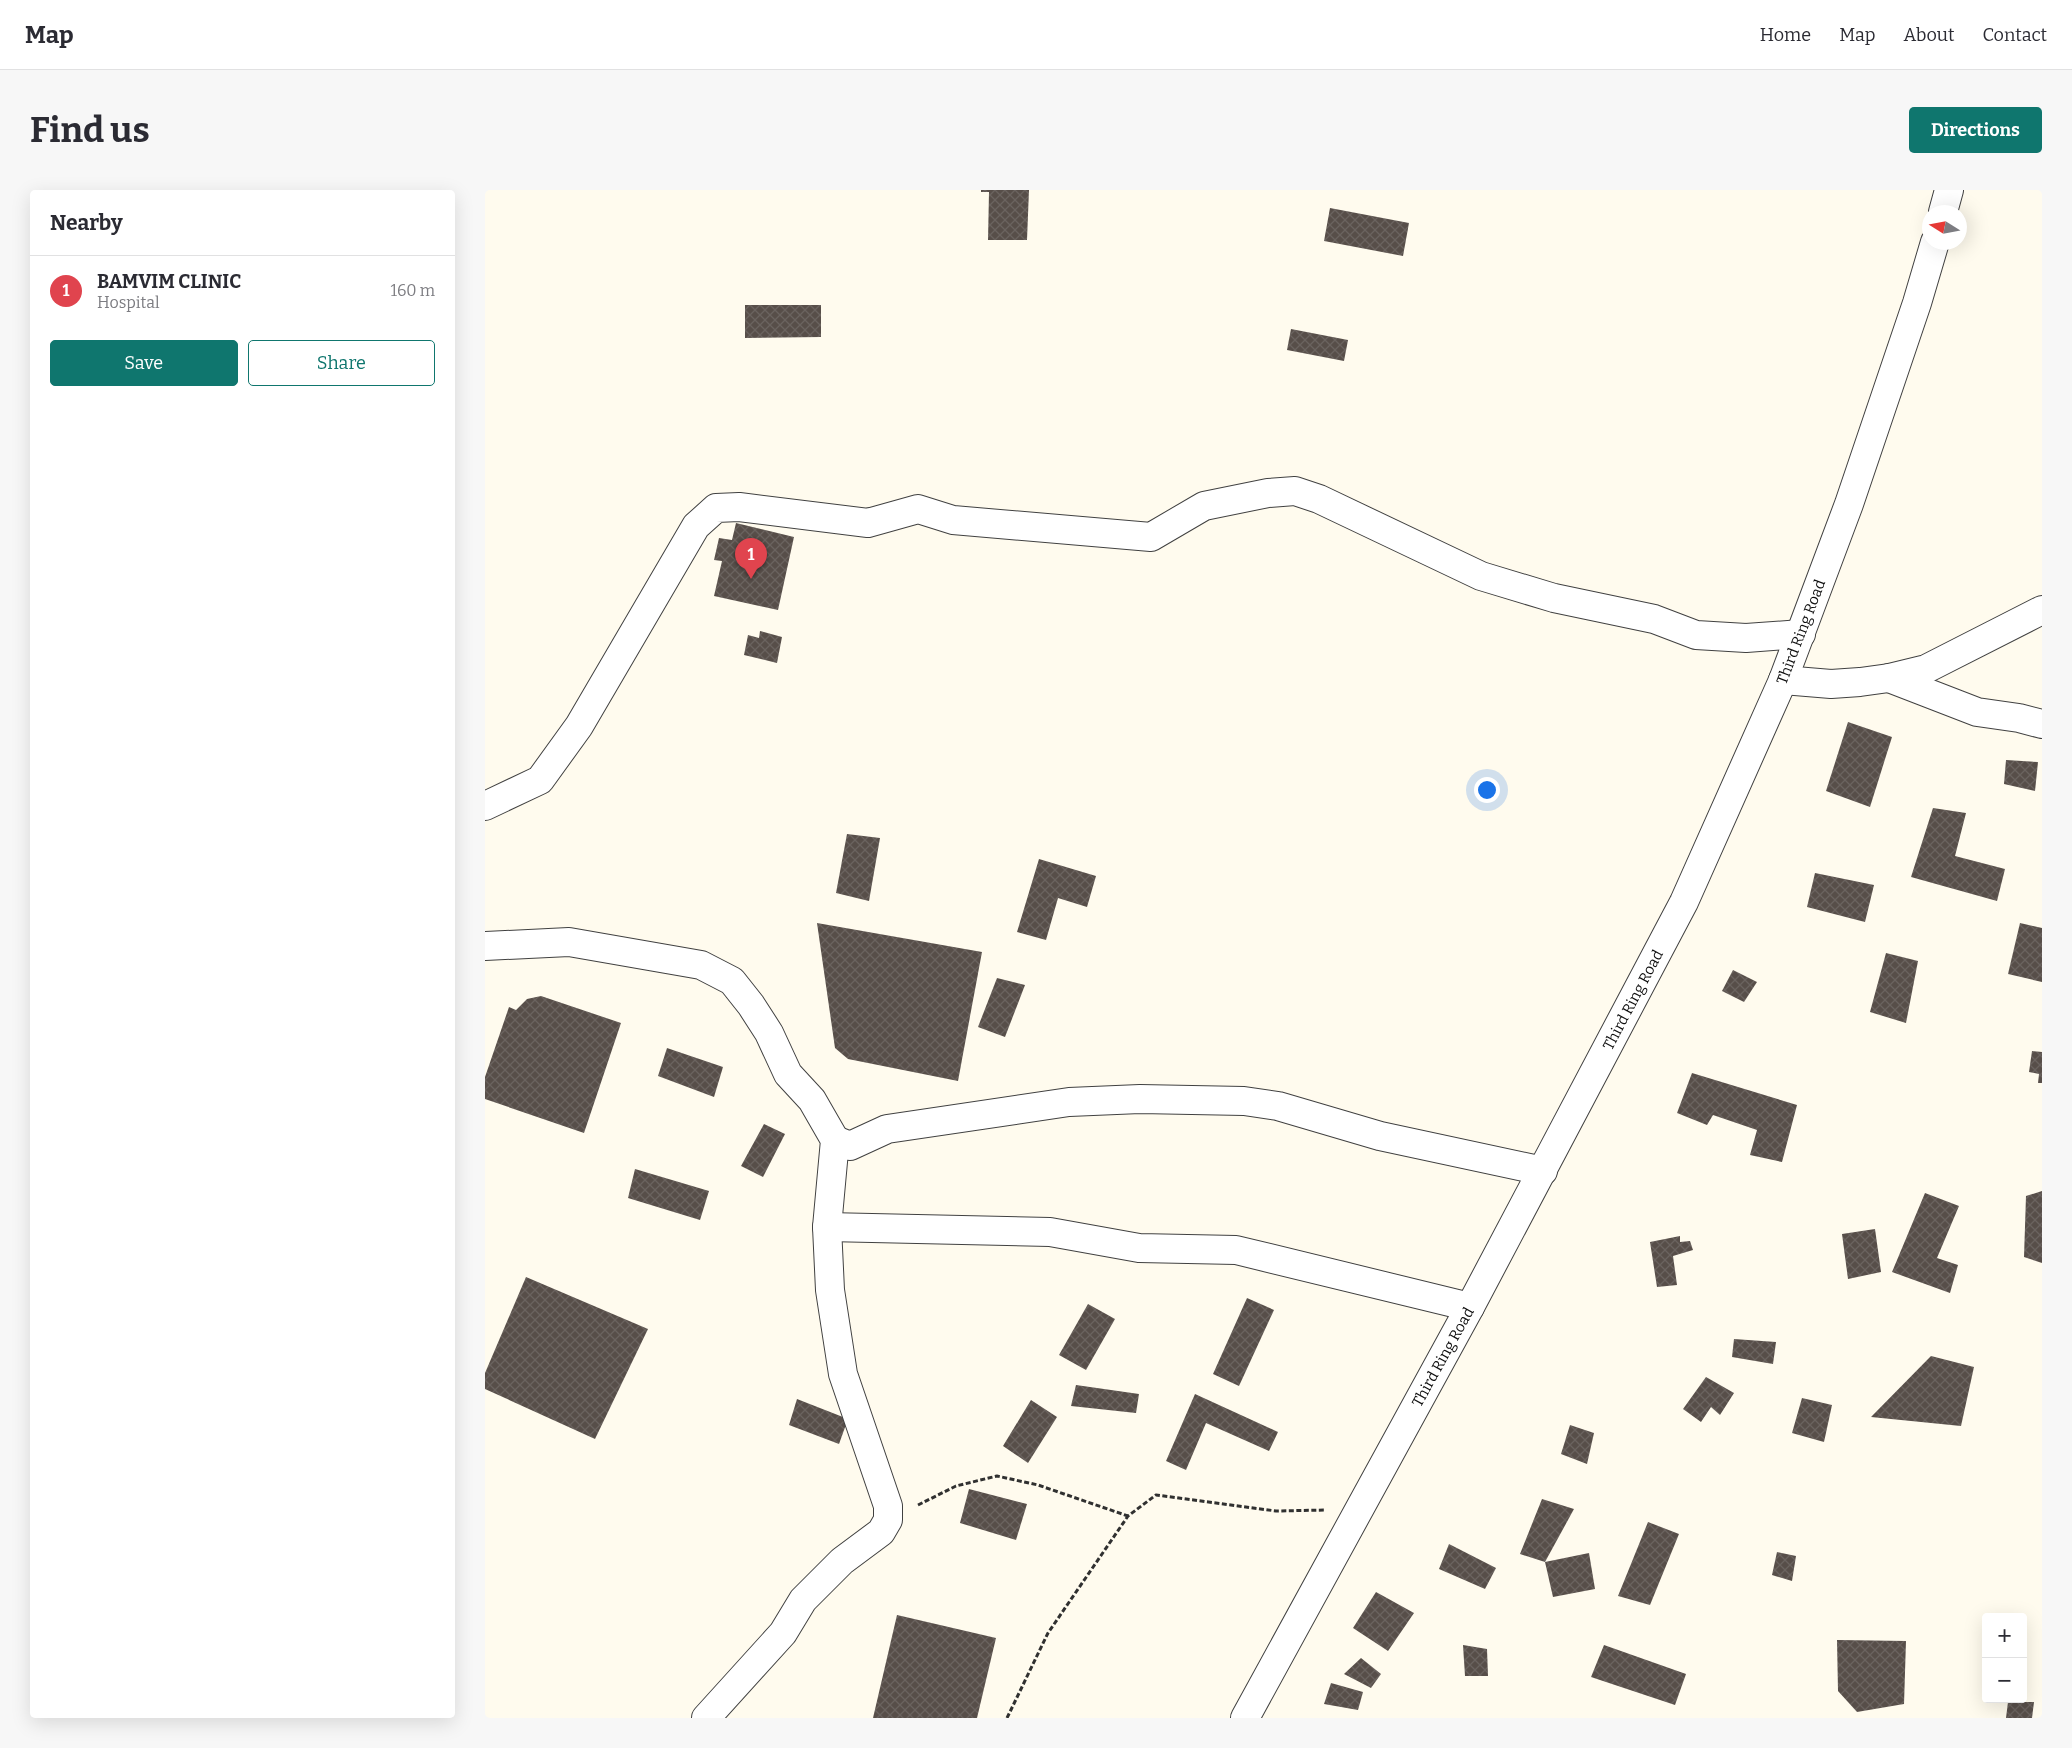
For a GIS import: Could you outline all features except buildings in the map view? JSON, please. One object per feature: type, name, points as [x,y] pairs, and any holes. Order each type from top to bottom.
[{"type":"street","points":[[1945,205],[1949,190]]},
{"type":"street","name":"Third Ring Road","points":[[1245,1718],[1470,1307],[1684,902],[1783,680],[1801,634],[1853,495],[1917,303],[1933,250]]},
{"type":"street","points":[[485,806],[540,780],[579,726],[696,526],[716,508],[739,507],[868,523],[918,509],[953,520],[1151,537],[1204,506],[1268,493],[1295,492],[1319,499],[1481,576],[1555,598],[1655,619],[1696,635],[1746,638],[1801,634]]},
{"type":"street","points":[[1783,680],[1831,684],[1889,678],[1926,669],[2042,610]]},
{"type":"street","points":[[1889,678],[1977,712],[2019,718],[2042,724]]},
{"type":"street","points":[[485,946],[569,942],[701,965],[732,981],[751,1004],[769,1033],[788,1074],[812,1100],[835,1140],[827,1227],[830,1290],[843,1374],[888,1506],[888,1520],[881,1532],[842,1561],[803,1600],[783,1633],[706,1718]]},
{"type":"street","points":[[835,1140],[850,1146],[887,1129],[1069,1102],[1140,1099],[1243,1101],[1278,1106],[1380,1136],[1543,1171]]},
{"type":"street","points":[[827,1227],[1050,1232],[1139,1248],[1236,1250],[1470,1307]]},
{"type":"path","points":[[888,1520],[956,1486],[997,1476],[1038,1485],[1128,1516]]},
{"type":"path","points":[[1007,1718],[1048,1633],[1128,1516],[1156,1496],[1276,1511],[1324,1509],[1356,1516]]},
{"type":"place","name":"BAMVIM CLINIC","points":[[751,579]]}]
